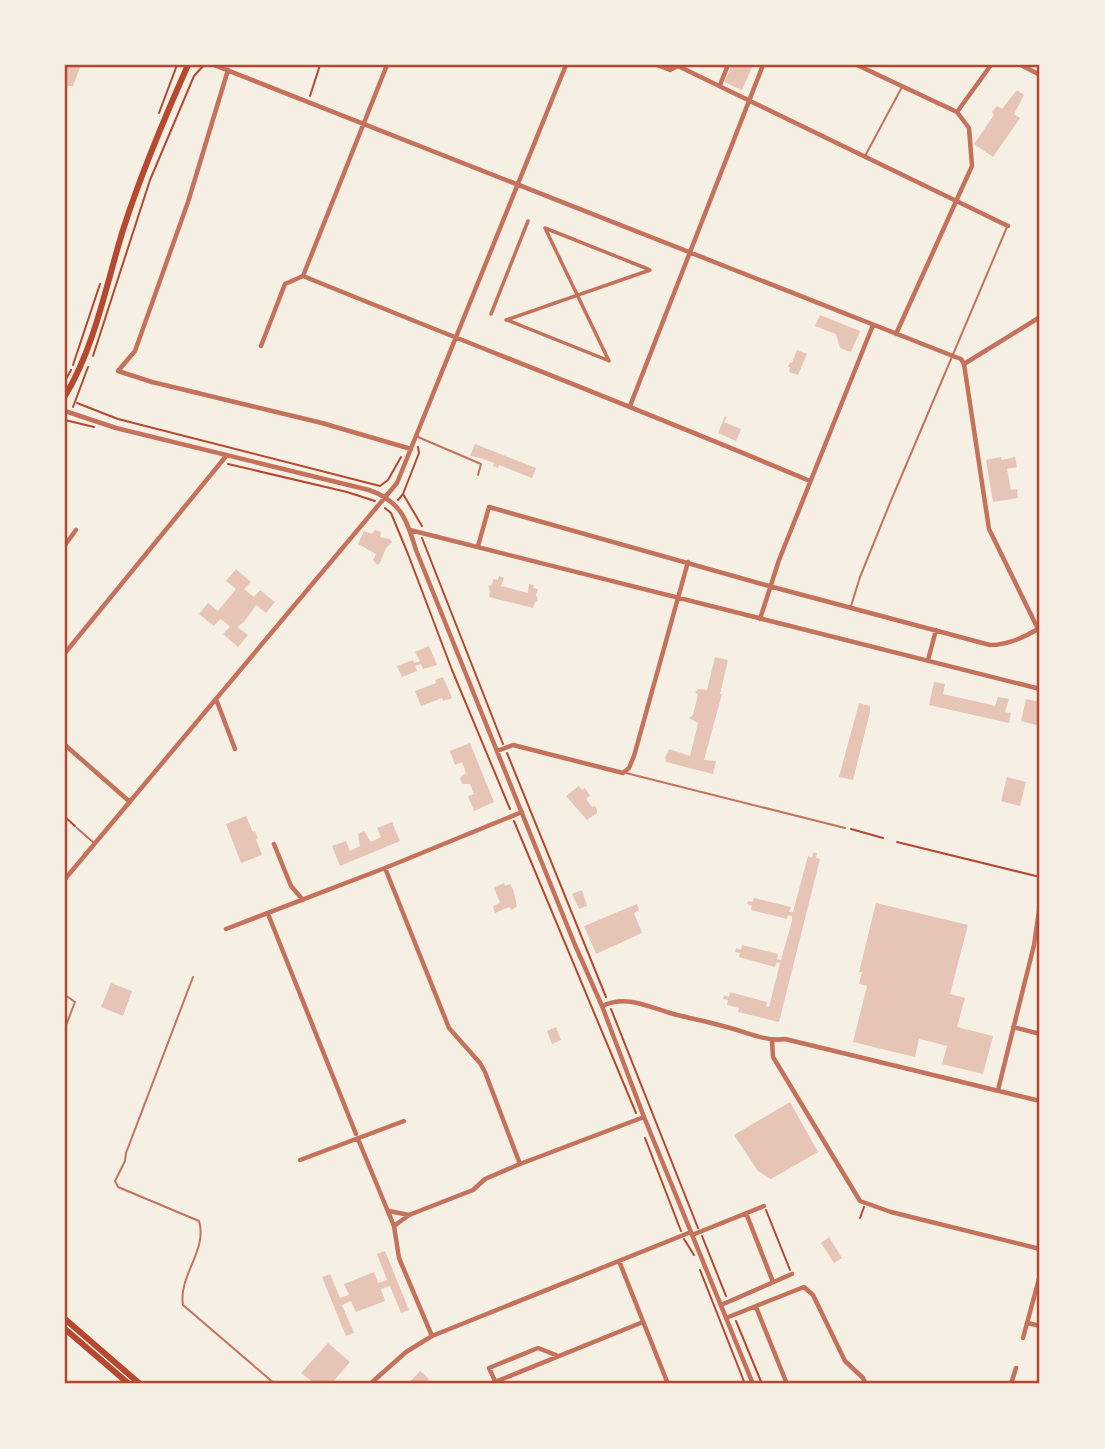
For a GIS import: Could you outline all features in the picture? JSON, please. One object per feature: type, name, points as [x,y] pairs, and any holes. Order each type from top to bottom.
[{"type":"main road","points":[[65,396],[93,330],[123,230],[149,157],[188,65]]},
{"type":"main road","points":[[65,1319],[140,1384]]},
{"type":"main road","points":[[65,1329],[129,1384]]},
{"type":"street","points":[[214,65],[961,359],[964,364],[989,529],[1039,631],[1001,645],[990,645],[489,507],[478,546]]},
{"type":"street","points":[[261,346],[285,284],[303,276],[387,65]]},
{"type":"street","points":[[65,879],[397,483],[566,65]]},
{"type":"street","points":[[657,65],[670,69],[678,65],[1008,226]]},
{"type":"street","points":[[720,85],[728,65]]},
{"type":"street","points":[[630,406],[763,65]]},
{"type":"street","points":[[857,65],[957,112],[969,128],[972,166],[896,334]]},
{"type":"street","points":[[957,112],[991,65]]},
{"type":"street","points":[[1021,65],[1040,75]]},
{"type":"street","points":[[228,69],[188,202],[135,351],[118,371],[152,382],[323,423],[411,449]]},
{"type":"street","points":[[491,314],[528,221]]},
{"type":"street","points":[[578,295],[506,320],[609,361],[578,295],[545,228],[650,270],[638,274],[578,295]]},
{"type":"street","points":[[303,276],[810,481]]},
{"type":"street","points":[[964,364],[1040,317]]},
{"type":"street","points":[[760,619],[769,586],[873,325]]},
{"type":"street","points":[[65,411],[116,428],[369,490],[386,497],[398,508],[410,530],[753,1384]]},
{"type":"street","points":[[65,653],[227,455]]},
{"type":"street","points":[[65,545],[76,530]]},
{"type":"street","points":[[410,530],[1040,689]]},
{"type":"street","points":[[497,751],[513,745],[623,773],[629,768],[688,562]]},
{"type":"street","points":[[928,660],[936,630]]},
{"type":"street","points":[[216,699],[235,749]]},
{"type":"street","points":[[65,745],[130,802]]},
{"type":"street","points":[[226,929],[522,812]]},
{"type":"street","points":[[274,844],[291,886],[303,900]]},
{"type":"street","points":[[385,868],[449,1028],[485,1072],[520,1164]]},
{"type":"street","points":[[998,1090],[1037,946],[1040,904]]},
{"type":"street","points":[[268,914],[394,1226],[399,1258],[432,1336]]},
{"type":"street","points":[[602,1006],[626,1000],[642,1003],[772,1041],[785,1039],[799,1042],[1040,1101]]},
{"type":"street","points":[[1013,1027],[1040,1034]]},
{"type":"street","points":[[772,1041],[773,1056],[860,1201],[891,1212],[1040,1249]]},
{"type":"street","points":[[394,1226],[409,1215],[473,1190],[485,1179],[645,1117]]},
{"type":"street","points":[[300,1160],[404,1121]]},
{"type":"street","points":[[370,1384],[406,1352],[432,1336],[764,1206]]},
{"type":"street","points":[[388,1211],[409,1215]]},
{"type":"street","points":[[746,1213],[773,1282]]},
{"type":"street","points":[[619,1261],[668,1384]]},
{"type":"street","points":[[721,1304],[792,1274]]},
{"type":"street","points":[[1023,1338],[1040,1275]]},
{"type":"street","points":[[726,1318],[804,1287],[813,1295],[845,1361],[866,1384]]},
{"type":"street","points":[[756,1307],[787,1384]]},
{"type":"street","points":[[558,1356],[538,1348],[489,1368],[496,1383],[643,1322]]},
{"type":"street","points":[[1028,1323],[1040,1326]]},
{"type":"street","points":[[1011,1384],[1016,1368]]},
{"type":"lane","points":[[864,157],[902,87]]},
{"type":"lane","points":[[851,606],[890,503],[1008,226]]},
{"type":"lane","points":[[416,436],[481,464],[478,475]]},
{"type":"lane","points":[[623,773],[845,828]]},
{"type":"lane","points":[[77,828],[95,843]]},
{"type":"lane","points":[[192,977],[125,1161],[115,1181],[118,1187],[199,1221],[203,1233],[181,1292],[183,1305],[275,1384]]},
{"type":"lane","points":[[65,995],[75,1002],[65,1028]]},
{"type":"path","points":[[92,356],[150,180],[194,76],[204,65]]},
{"type":"path","points":[[309,101],[320,65]]},
{"type":"path","points":[[89,365],[75,397],[76,403],[118,419],[380,486],[388,480]]},
{"type":"path","points":[[65,381],[72,367]]},
{"type":"path","points":[[419,453],[403,494],[421,522],[421,541],[728,1301]]},
{"type":"path","points":[[65,817],[77,828]]},
{"type":"path","points":[[845,828],[883,838]]},
{"type":"path","points":[[897,842],[1040,877]]},
{"type":"path","points":[[645,1135],[678,1223]]},
{"type":"path","points":[[860,1218],[866,1203]]},
{"type":"path","points":[[764,1206],[792,1274]]},
{"type":"path","points":[[687,1247],[695,1257]]},
{"type":"path","points":[[699,1269],[746,1384]]},
{"type":"path","points":[[734,1315],[762,1384]]},
{"type":"building","points":[[67,65],[81,65],[73,86],[66,86],[65,83]]},
{"type":"building","points":[[732,65],[753,65],[742,90],[724,82]]},
{"type":"building","points":[[1017,90],[1024,95],[1014,114],[1020,118],[993,157],[974,144],[994,115],[992,112],[997,106],[1002,109]]},
{"type":"building","points":[[820,315],[860,331],[851,352],[840,348],[836,334],[815,326]]},
{"type":"building","points":[[797,350],[807,354],[798,375],[789,372],[788,367]]},
{"type":"building","points":[[725,416],[727,417],[724,422],[741,429],[736,441],[718,433]]},
{"type":"building","points":[[475,444],[536,468],[532,478],[470,456]]},
{"type":"building","points":[[1001,457],[1002,460],[1015,457],[1017,467],[1007,469],[1011,490],[1017,489],[1018,498],[993,502],[986,460]]},
{"type":"building","points":[[375,530],[381,532],[380,537],[392,542],[377,565],[373,560],[376,554],[358,544],[364,531],[372,534]]},
{"type":"building","points":[[236,569],[251,582],[244,589],[254,597],[260,590],[275,602],[266,613],[256,605],[237,627],[248,635],[238,647],[223,634],[230,627],[226,623],[220,619],[214,626],[199,614],[208,603],[218,611],[236,589],[226,581]]},
{"type":"building","points":[[499,576],[504,578],[501,586],[528,593],[529,584],[534,585],[533,588],[538,589],[538,601],[533,608],[489,597],[488,586],[492,585],[493,579],[498,580]]},
{"type":"building","points":[[429,646],[437,665],[423,669],[421,664],[415,666],[417,671],[402,677],[397,666],[413,660],[414,663],[420,661],[415,652]]},
{"type":"building","points":[[715,657],[728,660],[722,694],[704,760],[716,761],[713,774],[666,762],[665,758],[669,749],[690,756],[698,723],[689,718],[693,715],[698,695],[695,692],[698,689],[707,690]]},
{"type":"building","points":[[443,677],[452,698],[443,701],[442,698],[421,706],[415,691],[436,683],[435,680]]},
{"type":"building","points":[[934,682],[945,684],[943,694],[995,706],[998,697],[1009,699],[1005,712],[1011,713],[1009,723],[929,705]]},
{"type":"building","points":[[1026,699],[1040,702],[1040,726],[1021,721]]},
{"type":"building","points":[[859,703],[870,706],[870,712],[853,780],[839,777]]},
{"type":"building","points":[[470,743],[494,802],[474,811],[468,796],[474,794],[470,784],[462,784],[460,778],[466,773],[462,762],[455,765],[450,751]]},
{"type":"building","points":[[1007,777],[1026,782],[1020,806],[1001,801]]},
{"type":"building","points":[[579,786],[582,790],[585,788],[590,796],[586,799],[597,810],[597,813],[587,820],[566,796]]},
{"type":"building","points":[[246,816],[258,838],[256,839],[262,855],[241,863],[226,824]]},
{"type":"building","points":[[392,822],[400,841],[340,866],[332,846],[346,841],[350,851],[360,846],[358,834],[364,831],[371,842],[381,837],[377,828]]},
{"type":"building","points":[[813,853],[817,853],[816,858],[820,859],[779,1022],[738,1012],[739,1008],[727,1005],[728,1000],[723,999],[724,995],[729,997],[730,992],[767,1002],[766,1006],[769,1007],[780,963],[777,962],[775,967],[739,957],[740,953],[735,952],[736,948],[741,950],[742,945],[778,954],[777,959],[781,960],[792,921],[792,916],[788,915],[787,919],[751,910],[752,906],[747,904],[748,901],[753,902],[754,898],[791,907],[789,912],[793,912],[808,856],[812,858]]},
{"type":"building","points":[[504,883],[505,886],[510,884],[513,889],[517,906],[512,910],[509,907],[495,913],[493,906],[500,903],[494,888]]},
{"type":"building","points":[[582,890],[587,906],[579,909],[572,894]]},
{"type":"building","points":[[876,903],[968,925],[950,994],[965,998],[957,1027],[993,1036],[983,1074],[942,1064],[947,1046],[932,1042],[919,1039],[915,1057],[853,1042],[867,986],[859,984],[862,972],[859,972]]},
{"type":"building","points":[[637,904],[639,910],[634,913],[642,933],[596,954],[584,926]]},
{"type":"building","points":[[111,983],[132,991],[123,1016],[101,1007]]},
{"type":"building","points":[[556,1027],[561,1040],[552,1044],[547,1031]]},
{"type":"building","points":[[790,1102],[818,1152],[771,1179],[758,1171],[734,1135]]},
{"type":"building","points":[[829,1237],[842,1258],[834,1263],[821,1243]]},
{"type":"building","points":[[385,1251],[409,1310],[401,1313],[390,1286],[381,1289],[385,1301],[356,1312],[351,1301],[342,1305],[354,1333],[346,1336],[322,1277],[330,1274],[340,1298],[349,1295],[344,1284],[374,1272],[378,1283],[387,1280],[377,1254]]},
{"type":"building","points":[[328,1343],[350,1362],[331,1384],[315,1384],[301,1373]]},
{"type":"building","points":[[420,1371],[429,1379],[424,1384],[408,1384]]}]
